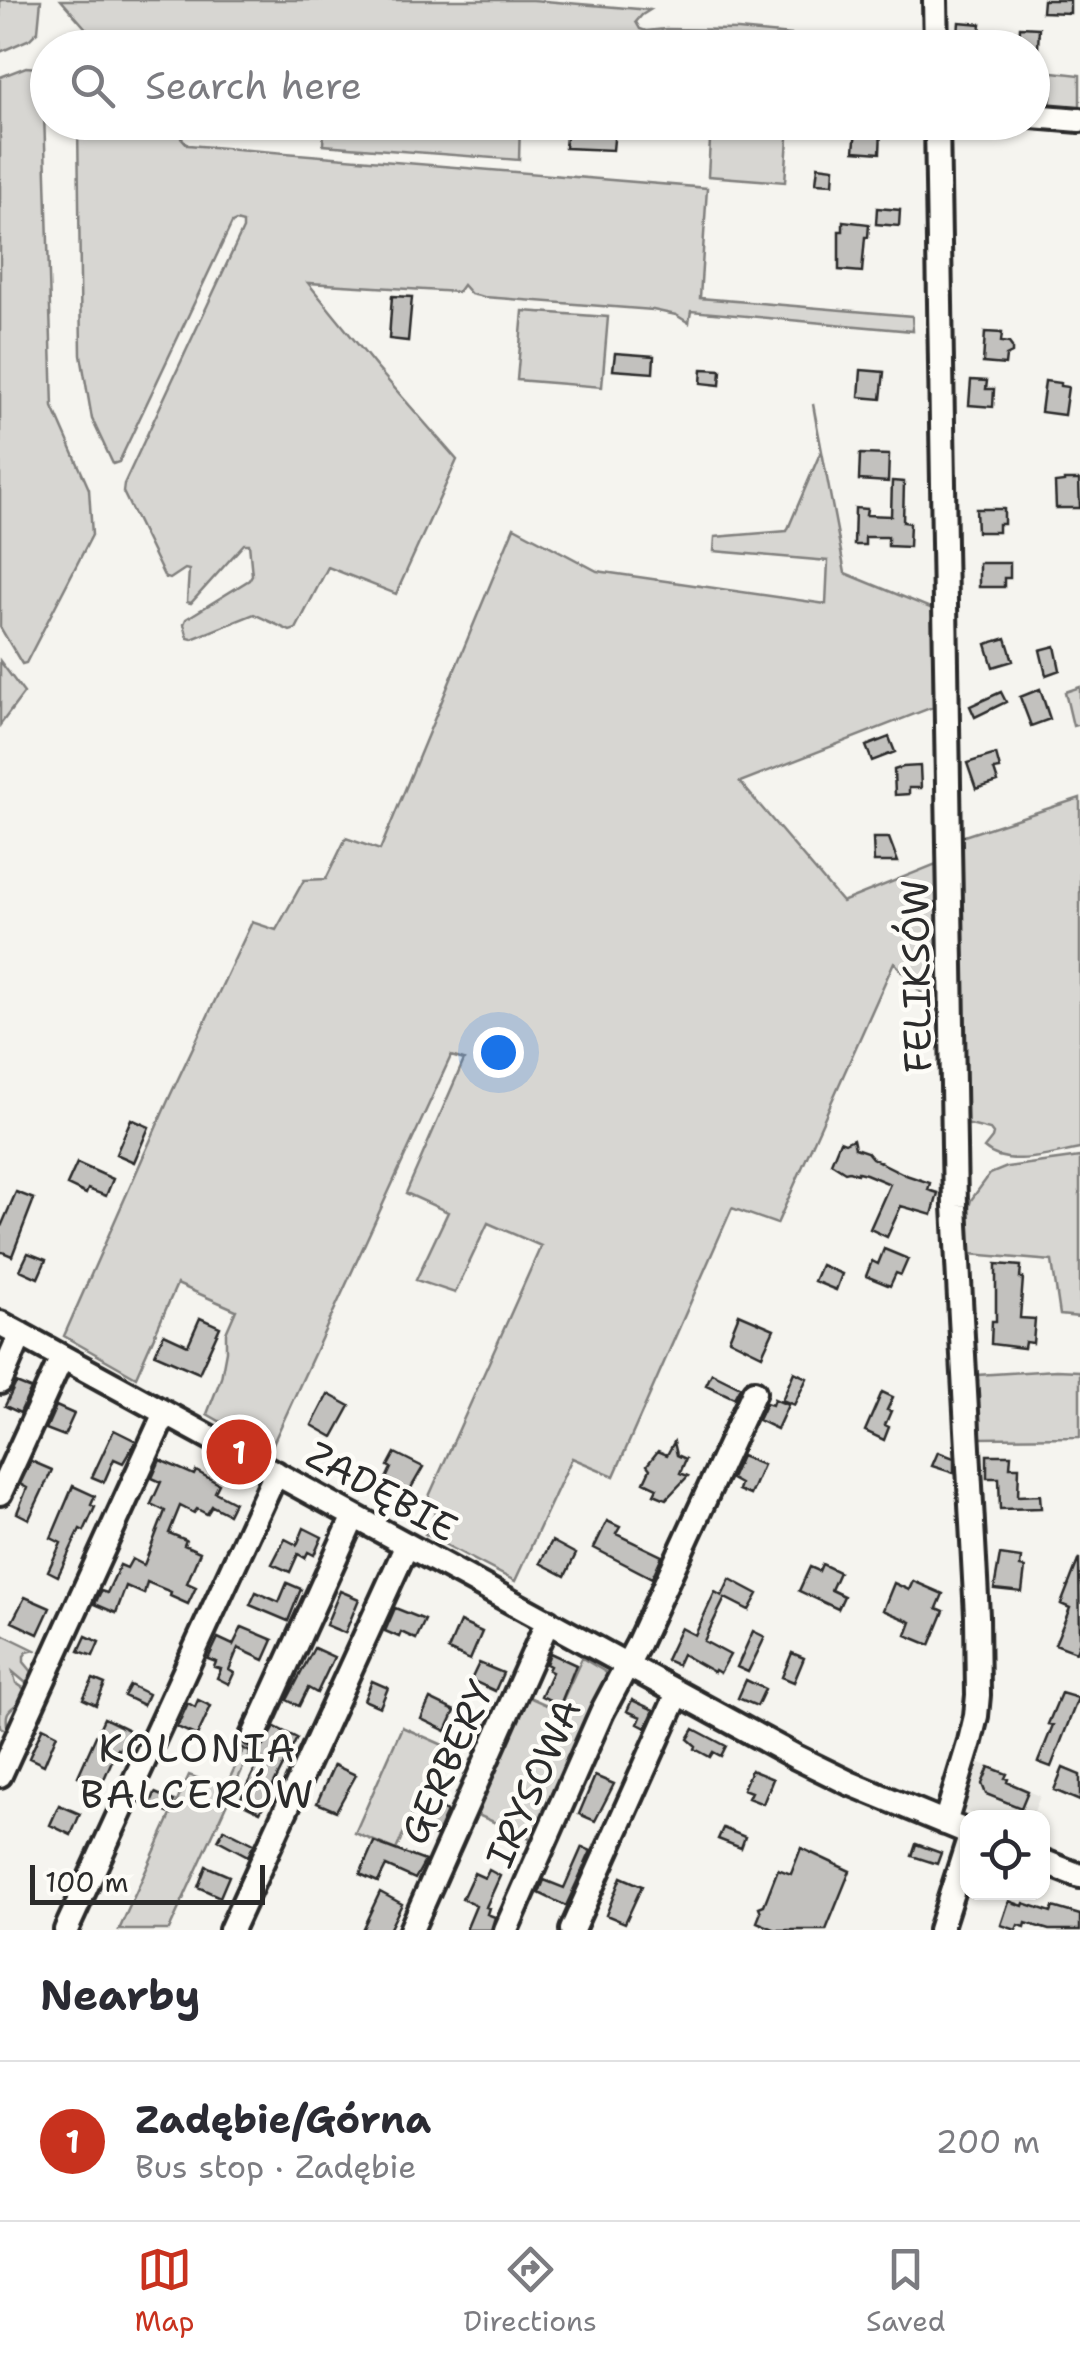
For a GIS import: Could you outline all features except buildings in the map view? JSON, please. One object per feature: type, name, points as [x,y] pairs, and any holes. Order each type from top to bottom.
[{"type":"street","points":[[935,0],[936,30]]},
{"type":"street","points":[[1050,118],[1080,120]]},
{"type":"street","name":"FELIKSÓW","points":[[937,140],[955,1206],[978,1695],[970,1741],[945,1823]]},
{"type":"street","name":"ZADĘBIE","points":[[0,1323],[678,1693],[849,1783],[960,1829]]},
{"type":"street","points":[[0,1382],[21,1334]]},
{"type":"street","points":[[0,1493],[62,1357]]},
{"type":"street","points":[[625,1664],[754,1392]]},
{"type":"street","points":[[0,1775],[165,1414]]},
{"type":"street","points":[[66,1930],[276,1473]]},
{"type":"street","points":[[255,1734],[354,1516]]},
{"type":"street","points":[[231,1930],[407,1545]]},
{"type":"street","name":"GERBERY","points":[[411,1930],[548,1622]]},
{"type":"street","name":"IRYSOWA","points":[[506,1930],[625,1664]]},
{"type":"street","points":[[572,1930],[678,1693]]},
{"type":"street","points":[[1050,1864],[1080,1876]]},
{"type":"street","points":[[940,1930],[960,1867]]},
{"type":"shaded area","points":[[0,0],[41,0],[38,30],[30,30],[30,39],[0,52]]},
{"type":"shaded area","points":[[61,0],[533,0],[650,10],[636,22],[643,30],[87,30]]},
{"type":"shaded area","points":[[30,67],[30,140],[45,140],[53,407],[89,489],[92,535],[26,663],[22,664],[0,627],[0,77]]},
{"type":"shaded area","points":[[1053,72],[1080,75],[1080,114],[1050,112]]},
{"type":"shaded area","points":[[78,140],[183,140],[188,145],[707,188],[700,298],[912,316],[913,331],[691,311],[689,323],[676,315],[653,310],[484,297],[471,294],[463,285],[458,292],[308,283],[457,460],[396,594],[328,567],[296,629],[290,631],[254,614],[192,639],[188,638],[186,619],[252,575],[249,544],[244,544],[191,603],[187,602],[189,570],[165,578],[123,492],[243,223],[232,223],[119,462],[113,464],[92,419],[81,355]]},
{"type":"shaded area","points":[[323,140],[520,140],[519,160],[323,145]]},
{"type":"shaded area","points":[[710,140],[788,140],[785,182],[708,176]]},
{"type":"shaded area","points":[[523,311],[608,317],[602,387],[517,380]]},
{"type":"shaded area","points":[[813,404],[845,573],[933,609],[933,707],[740,782],[842,902],[936,864],[938,1012],[894,962],[777,1224],[732,1208],[614,1476],[572,1458],[515,1581],[425,1534],[437,1509],[426,1503],[541,1246],[488,1223],[455,1293],[416,1280],[448,1212],[406,1193],[464,1060],[451,1056],[270,1450],[207,1414],[221,1378],[226,1333],[236,1310],[177,1284],[136,1377],[64,1336],[252,922],[276,930],[304,880],[326,879],[346,838],[380,850],[514,527],[597,571],[826,604],[828,561],[714,551],[715,537],[787,531],[821,451]]},
{"type":"shaded area","points":[[0,661],[24,693],[0,725]]},
{"type":"shaded area","points":[[1080,687],[1080,724],[1073,726],[1065,692]]},
{"type":"shaded area","points":[[1080,798],[1080,1149],[1005,1158],[984,1148],[992,1138],[990,1130],[966,1124],[955,839]]},
{"type":"shaded area","points":[[1080,1157],[1080,1317],[1060,1315],[1052,1261],[970,1254],[969,1207],[990,1174],[1007,1167]]},
{"type":"shaded area","points":[[1080,1371],[1080,1437],[976,1438],[971,1380],[978,1380],[977,1375]]},
{"type":"shaded area","points":[[0,1633],[35,1650],[24,1656],[33,1673],[31,1681],[26,1683],[13,1672],[26,1696],[8,1713],[8,1731],[0,1727]]},
{"type":"shaded area","points":[[582,1658],[612,1676],[539,1842],[469,1811],[520,1693],[558,1710]]},
{"type":"shaded area","points":[[402,1727],[443,1745],[396,1850],[355,1833]]},
{"type":"shaded area","points":[[251,1734],[257,1737],[169,1930],[119,1930],[189,1775],[225,1788]]},
{"type":"shaded area","points":[[973,1760],[1007,1774],[1008,1782],[1040,1796],[1035,1810],[959,1809]]},
{"type":"place","name":"Zadębie/Górna","points":[[239,1452]]},
{"type":"district","name":"KOLONIA BALCERÓW","points":[[198,1771]]}]
